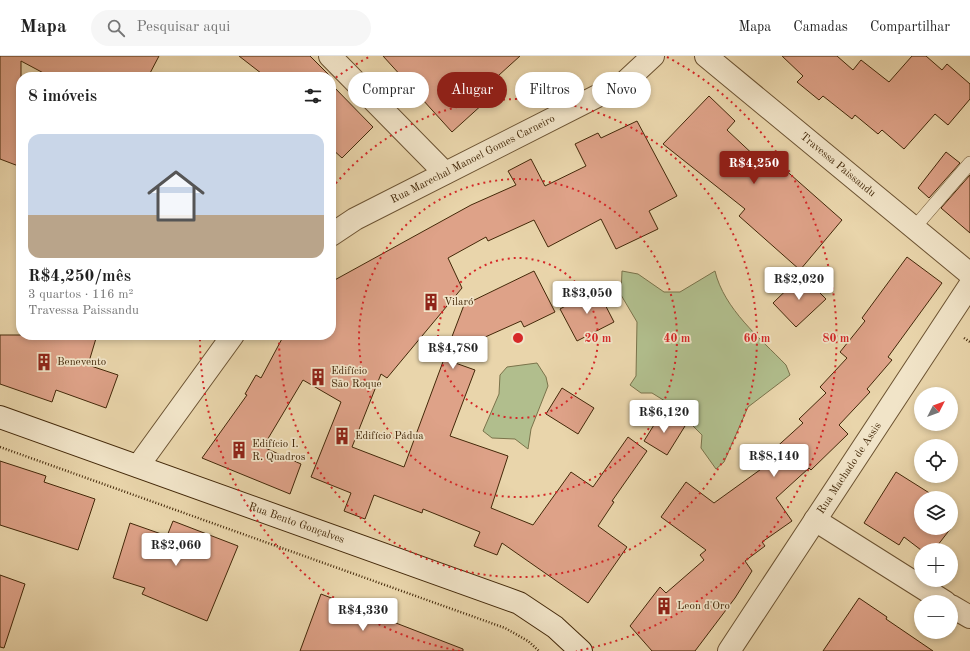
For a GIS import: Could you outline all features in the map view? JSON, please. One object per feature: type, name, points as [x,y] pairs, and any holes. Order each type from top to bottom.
[{"type":"street","points":[[330,56],[445,173]]},
{"type":"street","name":"Travessa Paissandu","points":[[706,56],[970,274]]},
{"type":"street","name":"Rua Marechal Manoel Gomes Carneiro","points":[[336,232],[355,219],[625,82],[645,59]]},
{"type":"street","name":"Rua Machado de Assis","points":[[729,651],[970,285]]},
{"type":"street","points":[[138,466],[229,340]]},
{"type":"street","name":"Rua Bento Gonçalves","points":[[0,417],[519,603],[555,627],[581,651]]},
{"type":"street","points":[[815,520],[934,595]]},
{"type":"street","points":[[958,610],[970,618]]},
{"type":"lane","points":[[914,228],[970,163]]},
{"type":"path","points":[[0,447],[505,628],[528,641],[540,651]]},
{"type":"green space","points":[[622,271],[638,274],[664,292],[680,292],[715,271],[726,298],[744,322],[786,365],[790,375],[748,407],[724,462],[716,469],[701,448],[702,435],[673,406],[652,393],[641,393],[630,385],[636,376],[637,322],[621,295]]},
{"type":"green space","points":[[537,363],[546,377],[548,386],[531,429],[528,449],[515,439],[492,438],[483,431],[499,394],[500,375],[507,367]]},
{"type":"building","points":[[0,56],[159,56],[151,72],[42,72],[21,61],[21,72],[16,72],[16,165],[0,159]]},
{"type":"building","points":[[239,56],[310,56],[326,72],[260,72]]},
{"type":"building","points":[[383,56],[520,56],[502,72],[437,72],[437,108],[478,108],[452,132],[429,107],[429,72],[398,72]]},
{"type":"building","points":[[782,56],[837,56],[853,70],[861,60],[889,82],[912,56],[926,56],[942,70],[947,64],[970,84],[970,99],[948,125],[935,114],[904,149],[882,130],[878,134],[855,115],[852,119],[823,96],[819,100],[797,82],[803,76]]},
{"type":"building","points":[[336,89],[348,101],[348,108],[354,108],[373,127],[342,158],[336,153]]},
{"type":"building","points":[[709,96],[735,121],[727,130],[775,175],[782,167],[842,220],[800,270],[739,216],[745,209],[663,144]]},
{"type":"building","points":[[637,121],[677,196],[649,211],[658,229],[616,249],[601,219],[548,247],[534,220],[488,241],[486,237],[448,258],[462,288],[387,378],[381,374],[352,447],[404,467],[444,359],[475,370],[450,436],[508,456],[491,508],[533,525],[571,472],[593,487],[628,437],[647,451],[612,501],[614,502],[598,526],[627,547],[588,603],[502,543],[497,555],[474,546],[480,532],[423,509],[422,513],[374,495],[365,519],[344,511],[351,493],[311,477],[341,402],[303,380],[263,447],[301,464],[290,494],[202,458],[247,395],[245,394],[256,375],[261,378],[281,340],[336,340],[336,279],[471,205],[516,185],[508,171],[531,159],[545,186],[586,166],[575,144],[598,133],[601,138]]},
{"type":"building","points":[[946,152],[960,163],[929,198],[918,188]]},
{"type":"building","points":[[970,175],[970,233],[941,208]]},
{"type":"building","points":[[907,257],[942,283],[888,357],[892,360],[867,389],[870,392],[839,425],[848,434],[811,470],[809,468],[776,498],[792,521],[762,542],[765,546],[745,561],[752,571],[735,598],[695,651],[652,651],[630,626],[660,587],[666,593],[704,560],[700,555],[706,550],[661,517],[686,482],[714,503],[764,467],[760,462],[803,423],[799,419],[826,393],[820,387],[847,358],[840,352],[865,321],[862,318]]},
{"type":"building","points":[[534,271],[555,312],[524,327],[521,321],[445,355],[464,305]]},
{"type":"building","points":[[802,275],[826,299],[796,327],[773,303]]},
{"type":"building","points":[[597,289],[614,322],[577,341],[560,309]]},
{"type":"building","points":[[0,335],[16,335],[16,340],[96,340],[88,365],[118,375],[106,408],[56,390],[52,402],[0,384]]},
{"type":"building","points":[[562,388],[594,408],[578,434],[546,414]]},
{"type":"building","points":[[662,412],[685,426],[667,455],[644,441]]},
{"type":"building","points":[[0,461],[46,476],[44,482],[95,499],[78,550],[0,525]]},
{"type":"building","points":[[896,472],[926,491],[914,491],[914,535],[946,535],[939,543],[914,543],[914,545],[904,537],[899,545],[864,523]]},
{"type":"building","points":[[173,521],[238,546],[207,621],[142,594],[145,588],[113,578],[130,523],[167,536]]},
{"type":"building","points":[[0,575],[25,584],[4,648],[0,647]]},
{"type":"building","points":[[321,594],[463,649],[463,651],[300,651]]},
{"type":"building","points":[[859,598],[887,617],[886,619],[933,651],[823,651]]},
{"type":"place","name":"Vilaró","points":[[431,302]]},
{"type":"place","name":"Benevento","points":[[44,362]]},
{"type":"place","name":"Edifício São Roque","points":[[318,377]]},
{"type":"place","name":"Edifício Pádua","points":[[342,436]]},
{"type":"place","name":"Edifício I. R. Quadros","points":[[239,450]]},
{"type":"place","name":"Leon d'Oro","points":[[664,606]]}]
